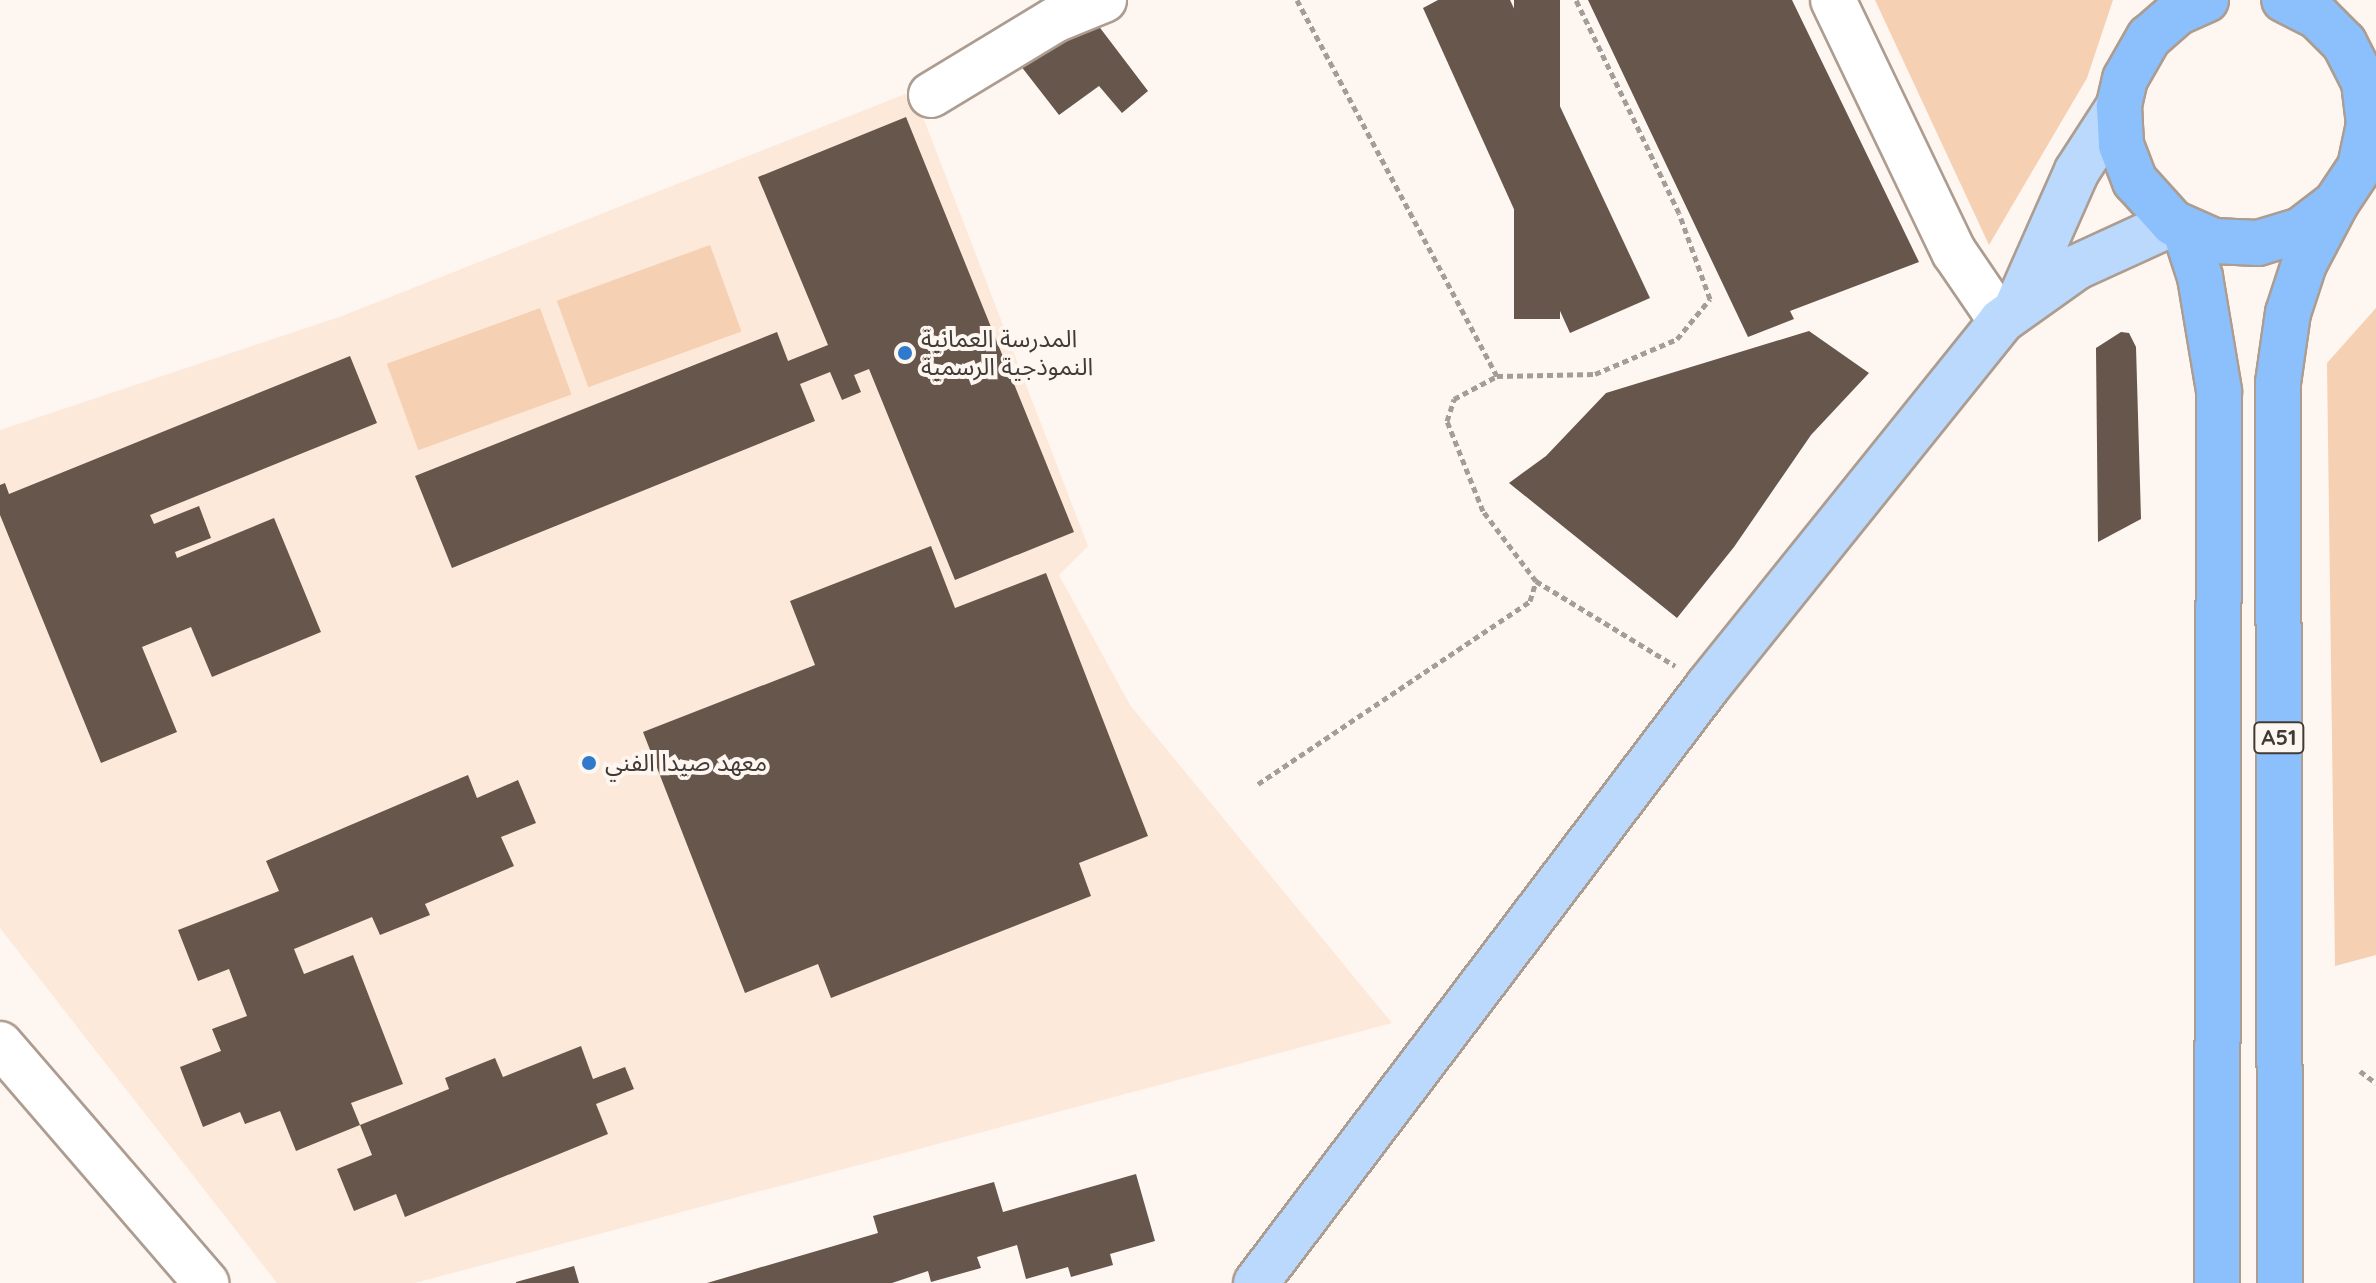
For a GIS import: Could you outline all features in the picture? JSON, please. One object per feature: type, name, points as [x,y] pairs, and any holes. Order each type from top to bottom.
[{"type":"highway","name":"A51","points":[[2206,0],[2154,19],[2125,79],[2119,106],[2121,145],[2135,181],[2179,226],[2200,277],[2219,391],[2217,1283]]},
{"type":"highway","name":"A51","points":[[2284,0],[2318,17],[2344,43]]},
{"type":"highway","name":"A51","points":[[2280,1283],[2278,383],[2292,301],[2304,264],[2336,203],[2360,167],[2369,124],[2364,82],[2344,43],[2331,0]]},
{"type":"highway","name":"A51","points":[[2179,226],[2214,241],[2258,243],[2301,230],[2336,203]]},
{"type":"main road","points":[[1256,1283],[1708,686],[2009,312],[2077,171],[2119,106]]},
{"type":"main road","points":[[2009,312],[2119,245],[2179,226]]},
{"type":"street","points":[[931,95],[1055,20],[1104,0]]},
{"type":"street","points":[[1833,0],[1954,252],[2009,312]]},
{"type":"street","points":[[0,1044],[206,1283]]},
{"type":"path","points":[[1297,0],[1497,376]]},
{"type":"path","points":[[1576,0],[1679,213],[1710,299],[1677,339],[1595,374],[1497,376],[1454,399],[1447,421],[1483,511],[1536,581],[1708,686]]},
{"type":"path","points":[[1258,784],[1530,601],[1536,581]]},
{"type":"path","points":[[2360,1071],[2376,1083]]},
{"type":"shaded area","points":[[1875,0],[2113,0],[2087,78],[1989,245]]},
{"type":"shaded area","name":"معهد صيدا الفني","points":[[913,91],[1088,546],[1059,575],[1130,705],[1392,1023],[415,1283],[277,1283],[0,928],[0,430],[342,316]]},
{"type":"shaded area","points":[[710,245],[741,331],[588,387],[557,301]]},
{"type":"shaded area","points":[[540,308],[571,394],[418,450],[387,364]]},
{"type":"shaded area","points":[[2376,308],[2376,955],[2335,966],[2327,363]]},
{"type":"building","points":[[1438,0],[1510,0],[1650,298],[1570,333],[1423,8]]},
{"type":"building","points":[[1514,0],[1560,0],[1560,319],[1514,319]]},
{"type":"building","points":[[1588,0],[1792,0],[1919,262],[1790,311],[1794,319],[1748,337]]},
{"type":"building","points":[[1088,12],[1148,91],[1122,113],[1099,86],[1059,115],[1013,56]]},
{"type":"building","name":"المدرسة العمانية النموذجية الرسمية","points":[[906,117],[1074,532],[955,580],[869,369],[854,375],[861,392],[842,400],[830,372],[800,384],[815,421],[452,568],[415,476],[777,332],[788,361],[828,345],[758,177]]},
{"type":"building","points":[[1809,331],[1869,373],[1811,435],[1734,547],[1677,618],[1509,483],[1546,456],[1606,393]]},
{"type":"building","points":[[2121,332],[2129,333],[2136,347],[2141,519],[2098,542],[2096,348]]},
{"type":"building","points":[[350,356],[377,423],[150,515],[154,524],[199,506],[211,538],[175,552],[177,558],[274,518],[321,632],[212,677],[191,627],[142,647],[177,732],[101,763],[0,515],[0,485],[5,483],[9,494]]},
{"type":"building","points":[[931,546],[955,608],[1046,573],[1148,836],[1079,863],[1091,896],[831,998],[818,964],[745,993],[643,732],[815,665],[790,601]]},
{"type":"building","points":[[468,775],[477,798],[518,780],[536,823],[501,837],[514,866],[425,904],[430,915],[380,935],[372,917],[294,949],[304,974],[353,955],[403,1084],[351,1103],[360,1125],[296,1151],[280,1111],[245,1124],[240,1112],[203,1127],[180,1067],[221,1051],[212,1029],[247,1016],[229,969],[198,981],[178,930],[279,891],[266,861]]},
{"type":"building","points":[[581,1046],[593,1079],[625,1067],[634,1089],[596,1104],[608,1134],[405,1217],[396,1194],[354,1211],[337,1169],[372,1155],[360,1125],[449,1089],[445,1078],[495,1058],[503,1077]]},
{"type":"building","points":[[1136,1174],[1155,1241],[1110,1254],[1113,1265],[1071,1277],[1068,1267],[1026,1279],[1017,1245],[977,1257],[981,1268],[931,1282],[928,1271],[892,1283],[707,1283],[878,1233],[873,1216],[994,1182],[1003,1212]]},
{"type":"building","points":[[574,1266],[579,1283],[516,1283],[516,1282]]},
{"type":"place","name":"المدرسة العمانية النموذجية الرسمية","points":[[905,353]]},
{"type":"place","name":"معهد صيدا الفني","points":[[589,763]]}]
